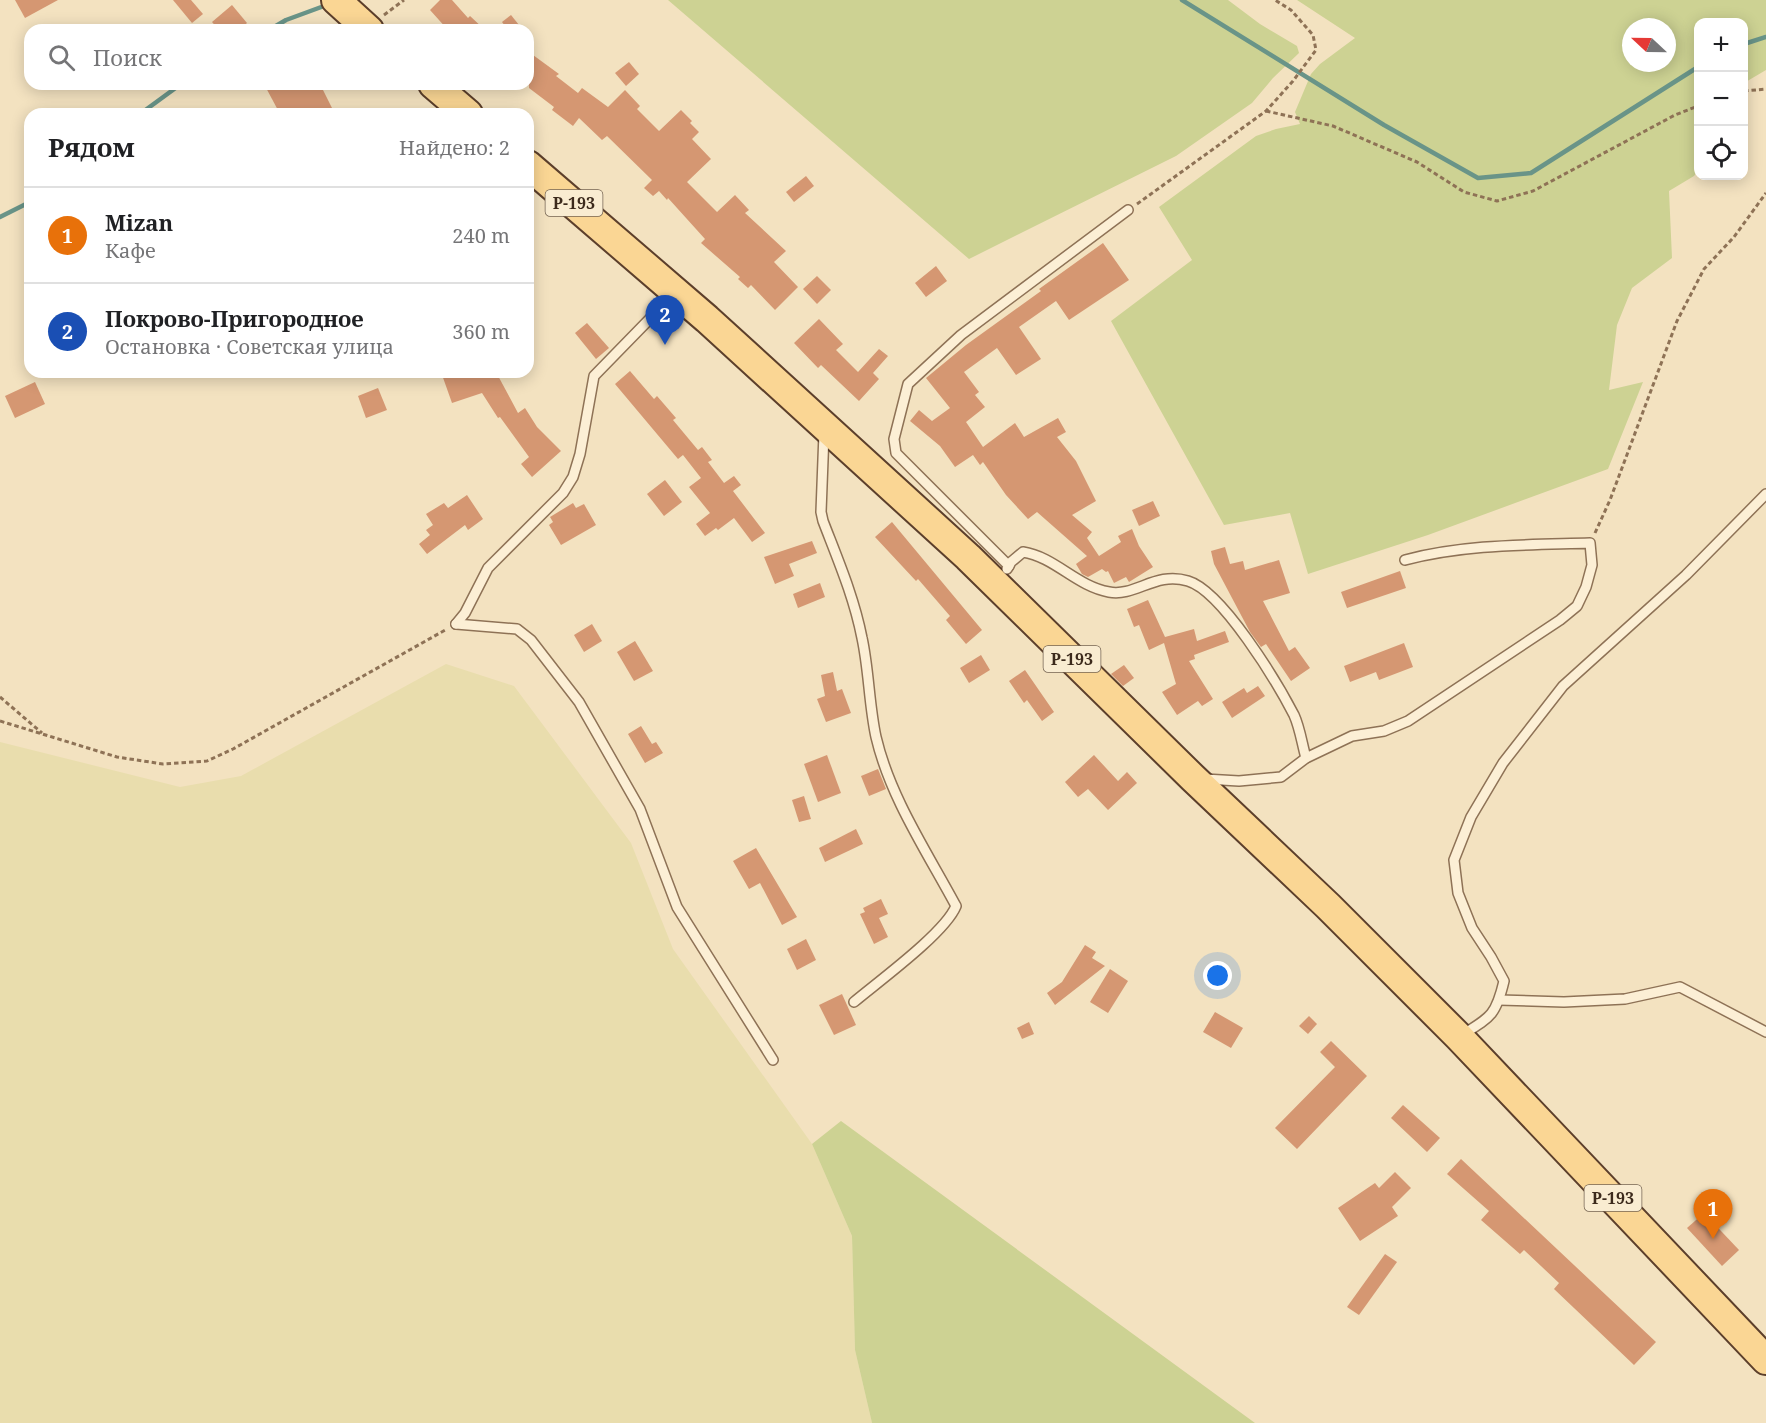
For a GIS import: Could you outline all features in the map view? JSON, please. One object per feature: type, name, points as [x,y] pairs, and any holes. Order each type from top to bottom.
[{"type":"main road","points":[[336,0],[362,24]]},
{"type":"main road","points":[[440,90],[461,108]]},
{"type":"main road","name":"Р-193","points":[[534,170],[676,292],[824,426],[1004,577],[1193,778],[1328,906],[1459,1037],[1766,1360]]},
{"type":"lane","points":[[1128,210],[961,335],[908,384],[894,439],[896,453],[1004,577],[1023,552],[1036,554],[1084,585],[1109,592],[1124,592],[1163,578],[1188,581],[1206,590],[1224,608],[1253,648],[1294,716],[1306,759]]},
{"type":"lane","points":[[456,624],[465,613],[488,568],[562,493],[573,477],[580,454],[594,376],[676,292]]},
{"type":"lane","points":[[824,426],[823,521],[852,595],[862,640],[876,737],[894,786],[956,906],[952,915],[931,937],[854,1002]]},
{"type":"lane","points":[[1459,1037],[1489,1018],[1499,1000],[1504,981],[1472,928],[1458,893],[1454,860],[1471,817],[1503,763],[1563,686],[1686,575],[1766,494]]},
{"type":"lane","points":[[1193,778],[1239,781],[1281,777],[1306,759],[1352,736],[1384,731],[1408,721],[1560,620],[1577,606],[1586,587],[1592,565],[1590,543],[1485,547],[1421,555],[1405,560]]},
{"type":"lane","points":[[456,624],[517,629],[531,640],[579,702],[640,809],[677,907],[773,1059]]},
{"type":"lane","points":[[1499,1000],[1564,1002],[1625,999],[1680,987],[1766,1032]]},
{"type":"path","points":[[1128,210],[1266,111],[1293,81],[1316,50],[1313,35],[1291,10],[1275,0]]},
{"type":"path","points":[[1748,91],[1766,89]]},
{"type":"path","points":[[1266,111],[1333,126],[1417,162],[1464,192],[1497,201],[1533,191],[1675,115],[1694,108]]},
{"type":"path","points":[[1590,543],[1610,500],[1677,321],[1704,269],[1734,237],[1766,193]]},
{"type":"path","points":[[0,721],[117,757],[164,764],[207,761],[233,749],[456,624]]},
{"type":"path","points":[[0,697],[44,734]]},
{"type":"shaded area","points":[[446,664],[514,686],[631,843],[673,949],[812,1144],[852,1236],[855,1350],[872,1423],[0,1423],[0,742],[180,787],[241,776]]},
{"type":"green space","points":[[668,0],[1228,0],[1260,24],[1297,46],[1299,53],[1273,78],[1252,103],[1176,156],[969,259]]},
{"type":"green space","points":[[1297,0],[1766,0],[1766,70],[1748,81],[1748,18],[1694,18],[1694,176],[1669,191],[1672,258],[1632,288],[1617,325],[1609,390],[1643,382],[1608,469],[1428,535],[1308,574],[1290,513],[1224,525],[1111,321],[1192,260],[1159,207],[1256,136],[1300,124],[1295,112],[1311,74],[1320,64],[1355,38]]},
{"type":"green space","points":[[841,1121],[1255,1423],[872,1423],[855,1350],[852,1236],[812,1144]]},
{"type":"building","points":[[15,0],[58,0],[25,18]]},
{"type":"building","points":[[173,0],[191,0],[203,14],[192,23]]},
{"type":"building","points":[[440,0],[452,0],[468,18],[470,16],[479,24],[443,24],[430,10]]},
{"type":"building","points":[[232,5],[247,23],[214,24],[212,22]]},
{"type":"building","points":[[511,15],[518,24],[504,24],[502,22]]},
{"type":"building","points":[[534,56],[559,74],[556,76],[578,93],[582,88],[608,107],[625,90],[640,106],[637,109],[659,131],[681,110],[699,132],[692,139],[711,159],[687,182],[717,212],[735,195],[749,210],[745,213],[786,251],[774,262],[798,287],[775,310],[751,285],[748,288],[738,279],[740,277],[701,243],[705,239],[668,198],[667,200],[659,191],[653,196],[644,188],[652,180],[607,136],[602,140],[579,118],[573,126],[552,110],[554,107],[532,90],[534,90]]},
{"type":"building","points":[[629,62],[639,74],[626,86],[615,73]]},
{"type":"building","points":[[267,90],[323,90],[332,108],[277,108]]},
{"type":"building","points":[[806,176],[814,186],[794,202],[786,192]]},
{"type":"building","points":[[1103,243],[1129,280],[1069,320],[1056,301],[1019,327],[1041,359],[1016,375],[997,348],[964,372],[979,392],[975,395],[985,407],[966,422],[983,447],[1015,423],[1024,437],[1058,418],[1066,432],[1057,437],[1076,461],[1096,501],[1072,515],[1092,532],[1087,538],[1099,556],[1121,542],[1118,536],[1132,529],[1139,546],[1153,567],[1129,582],[1126,577],[1114,583],[1108,571],[1102,569],[1088,577],[1082,574],[1076,564],[1087,556],[1037,512],[1028,519],[1006,495],[983,462],[980,465],[973,455],[955,467],[940,446],[910,421],[919,410],[932,421],[950,408],[926,378],[966,345],[1041,291],[1039,289]]},
{"type":"building","points":[[936,266],[947,281],[926,297],[915,283]]},
{"type":"building","points":[[817,276],[831,290],[817,304],[803,289]]},
{"type":"building","points":[[819,319],[843,344],[836,350],[858,372],[879,349],[888,356],[873,373],[879,379],[859,401],[821,365],[818,368],[794,343]]},
{"type":"building","points":[[587,323],[609,348],[596,359],[575,333]]},
{"type":"building","points":[[630,371],[654,399],[657,396],[676,418],[673,420],[698,450],[702,447],[712,460],[708,462],[724,483],[734,476],[741,485],[733,491],[765,533],[752,542],[734,518],[705,536],[696,524],[710,513],[689,487],[701,478],[683,455],[678,459],[615,384]]},
{"type":"building","points":[[443,378],[499,378],[518,413],[525,408],[537,427],[561,451],[532,477],[521,464],[529,457],[500,417],[498,418],[482,393],[452,403]]},
{"type":"building","points":[[35,382],[45,404],[15,418],[5,396]]},
{"type":"building","points":[[378,388],[387,410],[366,418],[358,396]]},
{"type":"building","points":[[665,480],[682,502],[664,516],[647,494]]},
{"type":"building","points":[[467,495],[483,519],[468,530],[465,525],[427,554],[419,544],[430,535],[426,530],[433,525],[426,514],[444,503],[448,508]]},
{"type":"building","points":[[1153,501],[1160,516],[1139,526],[1132,510]]},
{"type":"building","points":[[573,503],[576,508],[584,504],[596,525],[561,545],[549,525],[553,522],[550,517]]},
{"type":"building","points":[[892,522],[982,630],[966,644],[946,620],[950,616],[918,579],[916,581],[875,537]]},
{"type":"building","points":[[812,541],[817,553],[789,564],[794,576],[775,584],[764,557]]},
{"type":"building","points":[[1225,547],[1230,564],[1243,561],[1245,570],[1279,560],[1290,593],[1263,601],[1289,651],[1295,647],[1310,668],[1291,681],[1266,644],[1261,647],[1250,632],[1214,564],[1211,551]]},
{"type":"building","points":[[1400,571],[1406,588],[1347,608],[1341,592]]},
{"type":"building","points":[[820,583],[825,597],[798,608],[793,594]]},
{"type":"building","points":[[1148,600],[1165,637],[1194,629],[1197,641],[1225,631],[1229,642],[1194,655],[1195,659],[1189,661],[1213,699],[1202,706],[1198,701],[1177,715],[1162,692],[1176,684],[1164,643],[1149,650],[1139,625],[1134,627],[1127,609]]},
{"type":"building","points":[[592,624],[602,641],[584,652],[574,635]]},
{"type":"building","points":[[635,641],[653,671],[634,681],[617,652]]},
{"type":"building","points":[[1404,643],[1413,667],[1379,680],[1376,672],[1350,682],[1344,666]]},
{"type":"building","points":[[981,655],[990,670],[969,683],[960,668]]},
{"type":"building","points":[[1124,665],[1134,678],[1123,686],[1111,674]]},
{"type":"building","points":[[1025,670],[1054,712],[1042,721],[1027,700],[1024,703],[1009,681]]},
{"type":"building","points":[[833,672],[837,691],[842,689],[851,713],[826,722],[817,699],[825,696],[821,675]]},
{"type":"building","points":[[1258,686],[1265,696],[1232,718],[1222,702],[1244,688],[1247,693]]},
{"type":"building","points":[[641,726],[652,744],[656,742],[663,753],[645,763],[628,734]]},
{"type":"building","points":[[827,755],[841,793],[818,802],[804,764]]},
{"type":"building","points":[[1094,755],[1118,781],[1127,772],[1137,783],[1108,810],[1088,789],[1078,797],[1065,782]]},
{"type":"building","points":[[878,769],[886,789],[869,796],[861,776]]},
{"type":"building","points":[[804,796],[811,819],[799,822],[792,800]]},
{"type":"building","points":[[856,829],[863,844],[825,862],[819,848]]},
{"type":"building","points":[[756,848],[797,917],[782,925],[760,883],[749,889],[733,861]]},
{"type":"building","points":[[881,899],[888,914],[879,918],[888,937],[874,944],[860,914],[865,912],[863,908]]},
{"type":"building","points":[[806,939],[816,960],[797,970],[787,949]]},
{"type":"building","points":[[1085,945],[1096,952],[1092,958],[1105,966],[1055,1005],[1047,993],[1062,982]]},
{"type":"building","points":[[1110,969],[1128,981],[1108,1013],[1090,1002]]},
{"type":"building","points":[[842,994],[856,1025],[834,1035],[819,1005]]},
{"type":"building","points":[[1215,1012],[1243,1028],[1231,1048],[1203,1032]]},
{"type":"building","points":[[1309,1016],[1317,1024],[1308,1034],[1299,1026]]},
{"type":"building","points":[[1029,1022],[1034,1034],[1022,1039],[1017,1028]]},
{"type":"building","points":[[1331,1041],[1367,1076],[1297,1149],[1275,1128],[1335,1067],[1320,1052]]},
{"type":"building","points":[[1403,1105],[1440,1138],[1427,1152],[1391,1118]]},
{"type":"building","points":[[1461,1159],[1656,1342],[1634,1365],[1554,1289],[1559,1283],[1524,1250],[1520,1254],[1481,1220],[1489,1211],[1447,1174]]},
{"type":"building","points":[[1395,1172],[1411,1188],[1392,1207],[1398,1216],[1360,1241],[1338,1208],[1375,1183],[1379,1188]]},
{"type":"building","points":[[1704,1213],[1739,1250],[1722,1266],[1687,1228]]},
{"type":"building","points":[[1385,1254],[1397,1262],[1359,1315],[1347,1307]]},
{"type":"waterway","points":[[1182,0],[1384,125],[1478,178],[1531,173],[1694,70]]},
{"type":"waterway","points":[[279,24],[324,6]]},
{"type":"waterway","points":[[1748,43],[1766,37]]},
{"type":"waterway","points":[[148,108],[173,90]]},
{"type":"waterway","points":[[0,217],[24,205]]},
{"type":"place","name":"Покрово-Пригородное","points":[[665,345]]},
{"type":"place","name":"Mizan","points":[[1713,1239]]}]
